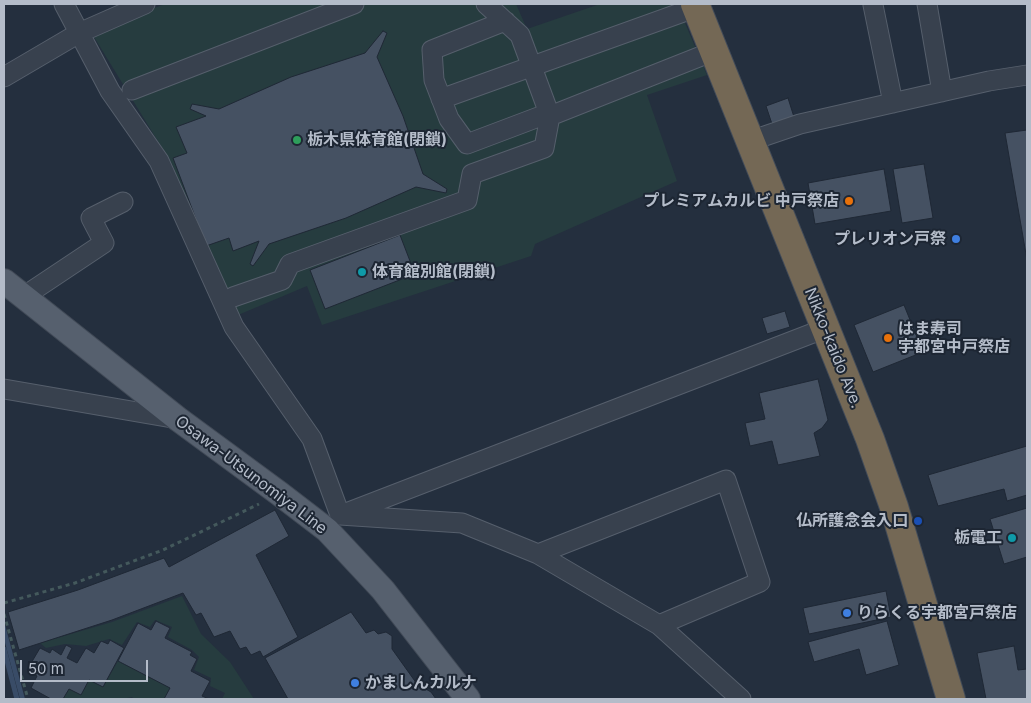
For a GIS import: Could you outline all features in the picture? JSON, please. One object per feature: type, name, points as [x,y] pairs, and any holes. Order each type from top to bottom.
[{"type":"highway","name":"Nikko-kaido Ave.","points":[[696,6],[870,439],[894,507],[951,699]]},
{"type":"main road","name":"Osawa-Utsunomiya Line","points":[[4,281],[178,419],[280,494],[333,523],[468,699]]},
{"type":"street","points":[[64,4],[110,91],[159,161],[234,327],[312,440],[333,523]]},
{"type":"street","points":[[4,77],[79,32],[146,4]]},
{"type":"street","points":[[132,90],[354,4]]},
{"type":"street","points":[[233,297],[282,280],[290,264],[467,200],[472,174],[544,148],[550,115],[520,35],[486,4]]},
{"type":"street","points":[[926,4],[942,92]]},
{"type":"street","points":[[873,5],[893,103]]},
{"type":"street","points":[[442,100],[696,6]]},
{"type":"street","points":[[505,21],[432,50],[434,80],[449,119],[467,144],[550,115],[714,51]]},
{"type":"street","points":[[750,141],[800,124],[988,81],[1027,75]]},
{"type":"street","points":[[23,297],[104,243],[91,218],[123,202]]},
{"type":"street","points":[[333,523],[826,328]]},
{"type":"street","points":[[4,389],[178,419]]},
{"type":"street","points":[[538,554],[726,480],[760,582],[659,625]]},
{"type":"street","points":[[333,523],[462,523],[538,554],[659,625],[741,699]]},
{"type":"path","points":[[4,603],[75,583],[163,550],[280,494]]},
{"type":"path","points":[[4,614],[28,699]]},
{"type":"green space","points":[[165,4],[516,4],[527,29],[600,4],[677,4],[707,75],[647,95],[677,181],[535,244],[531,256],[322,325],[307,286],[238,315],[162,148],[91,32]]},
{"type":"green space","points":[[182,596],[201,634],[230,662],[254,699],[222,699],[225,693],[210,686],[211,678],[194,670],[199,657],[192,650],[168,637],[172,627],[155,620],[150,627],[137,622],[122,645],[109,639],[86,646],[65,644],[46,648],[40,643],[112,622]]},
{"type":"green space","points":[[118,661],[170,688],[164,699],[134,699],[132,697],[123,699],[63,699],[69,689],[89,680],[103,687]]},
{"type":"water","points":[[4,621],[25,699],[20,699],[4,639]]},
{"type":"building","name":"栃木県体育館(閉鎖)","points":[[383,31],[387,33],[377,57],[403,116],[423,174],[447,189],[446,193],[416,187],[346,218],[269,244],[253,266],[250,264],[259,241],[233,251],[229,238],[206,246],[173,158],[187,153],[176,127],[206,116],[190,109],[192,104],[219,109],[291,77],[365,53]]},
{"type":"building","points":[[788,98],[794,117],[772,124],[766,106]]},
{"type":"building","points":[[1027,130],[1027,260],[1005,133]]},
{"type":"building","points":[[924,164],[933,218],[902,223],[893,169]]},
{"type":"building","points":[[884,169],[891,211],[815,224],[808,183]]},
{"type":"building","name":"体育館別館(閉鎖)","points":[[400,235],[415,274],[325,309],[310,270]]},
{"type":"building","name":"はま寿司 宇都宮中戸祭店","points":[[904,305],[923,352],[873,372],[854,325]]},
{"type":"building","points":[[785,311],[790,327],[767,334],[762,318]]},
{"type":"building","points":[[818,379],[828,420],[822,428],[814,433],[820,456],[778,465],[772,441],[750,446],[745,423],[765,419],[759,393]]},
{"type":"building","points":[[1027,446],[1027,495],[1007,501],[1004,489],[938,506],[928,475]]},
{"type":"building","name":"栃電工","points":[[1027,508],[1027,557],[1004,564],[990,519]]},
{"type":"building","points":[[275,510],[289,536],[256,555],[298,637],[263,657],[260,651],[251,655],[246,647],[240,649],[230,631],[214,637],[201,613],[196,615],[183,593],[112,620],[19,650],[8,612],[78,590],[164,558],[169,567]]},
{"type":"building","name":"りらくる宇都宮戸祭店","points":[[886,591],[891,617],[809,634],[803,608]]},
{"type":"building","points":[[351,612],[366,633],[374,630],[378,634],[386,632],[392,636],[392,649],[417,684],[431,692],[436,699],[288,699],[265,658]]},
{"type":"building","points":[[156,621],[170,628],[165,638],[192,652],[190,655],[197,659],[191,671],[210,681],[202,696],[209,699],[164,699],[170,688],[118,661],[138,623],[151,630]]},
{"type":"building","points":[[887,621],[899,665],[866,675],[859,649],[814,662],[808,642]]},
{"type":"building","points":[[110,640],[124,648],[103,687],[89,680],[81,695],[69,689],[63,699],[51,699],[31,688],[37,676],[27,670],[40,648],[50,653],[52,649],[61,655],[66,645],[72,648],[67,658],[77,663],[86,648],[94,653],[101,641],[108,644]]},
{"type":"building","points":[[1014,646],[1018,670],[1027,669],[1027,699],[986,699],[977,653]]},
{"type":"waterway","points":[[4,649],[17,699]]},
{"type":"place","name":"栃木県体育館(閉鎖)","points":[[297,140]]},
{"type":"place","name":"プレミアムカルビ 中戸祭店","points":[[849,201]]},
{"type":"place","name":"プレリオン戸祭","points":[[956,239]]},
{"type":"place","name":"体育館別館(閉鎖)","points":[[362,272]]},
{"type":"place","name":"はま寿司 宇都宮中戸祭店","points":[[888,338]]},
{"type":"place","name":"仏所護念会入口","points":[[918,521]]},
{"type":"place","name":"栃電工","points":[[1012,538]]},
{"type":"place","name":"りらくる宇都宮戸祭店","points":[[847,613]]},
{"type":"place","name":"かましんカルナ","points":[[355,683]]}]
